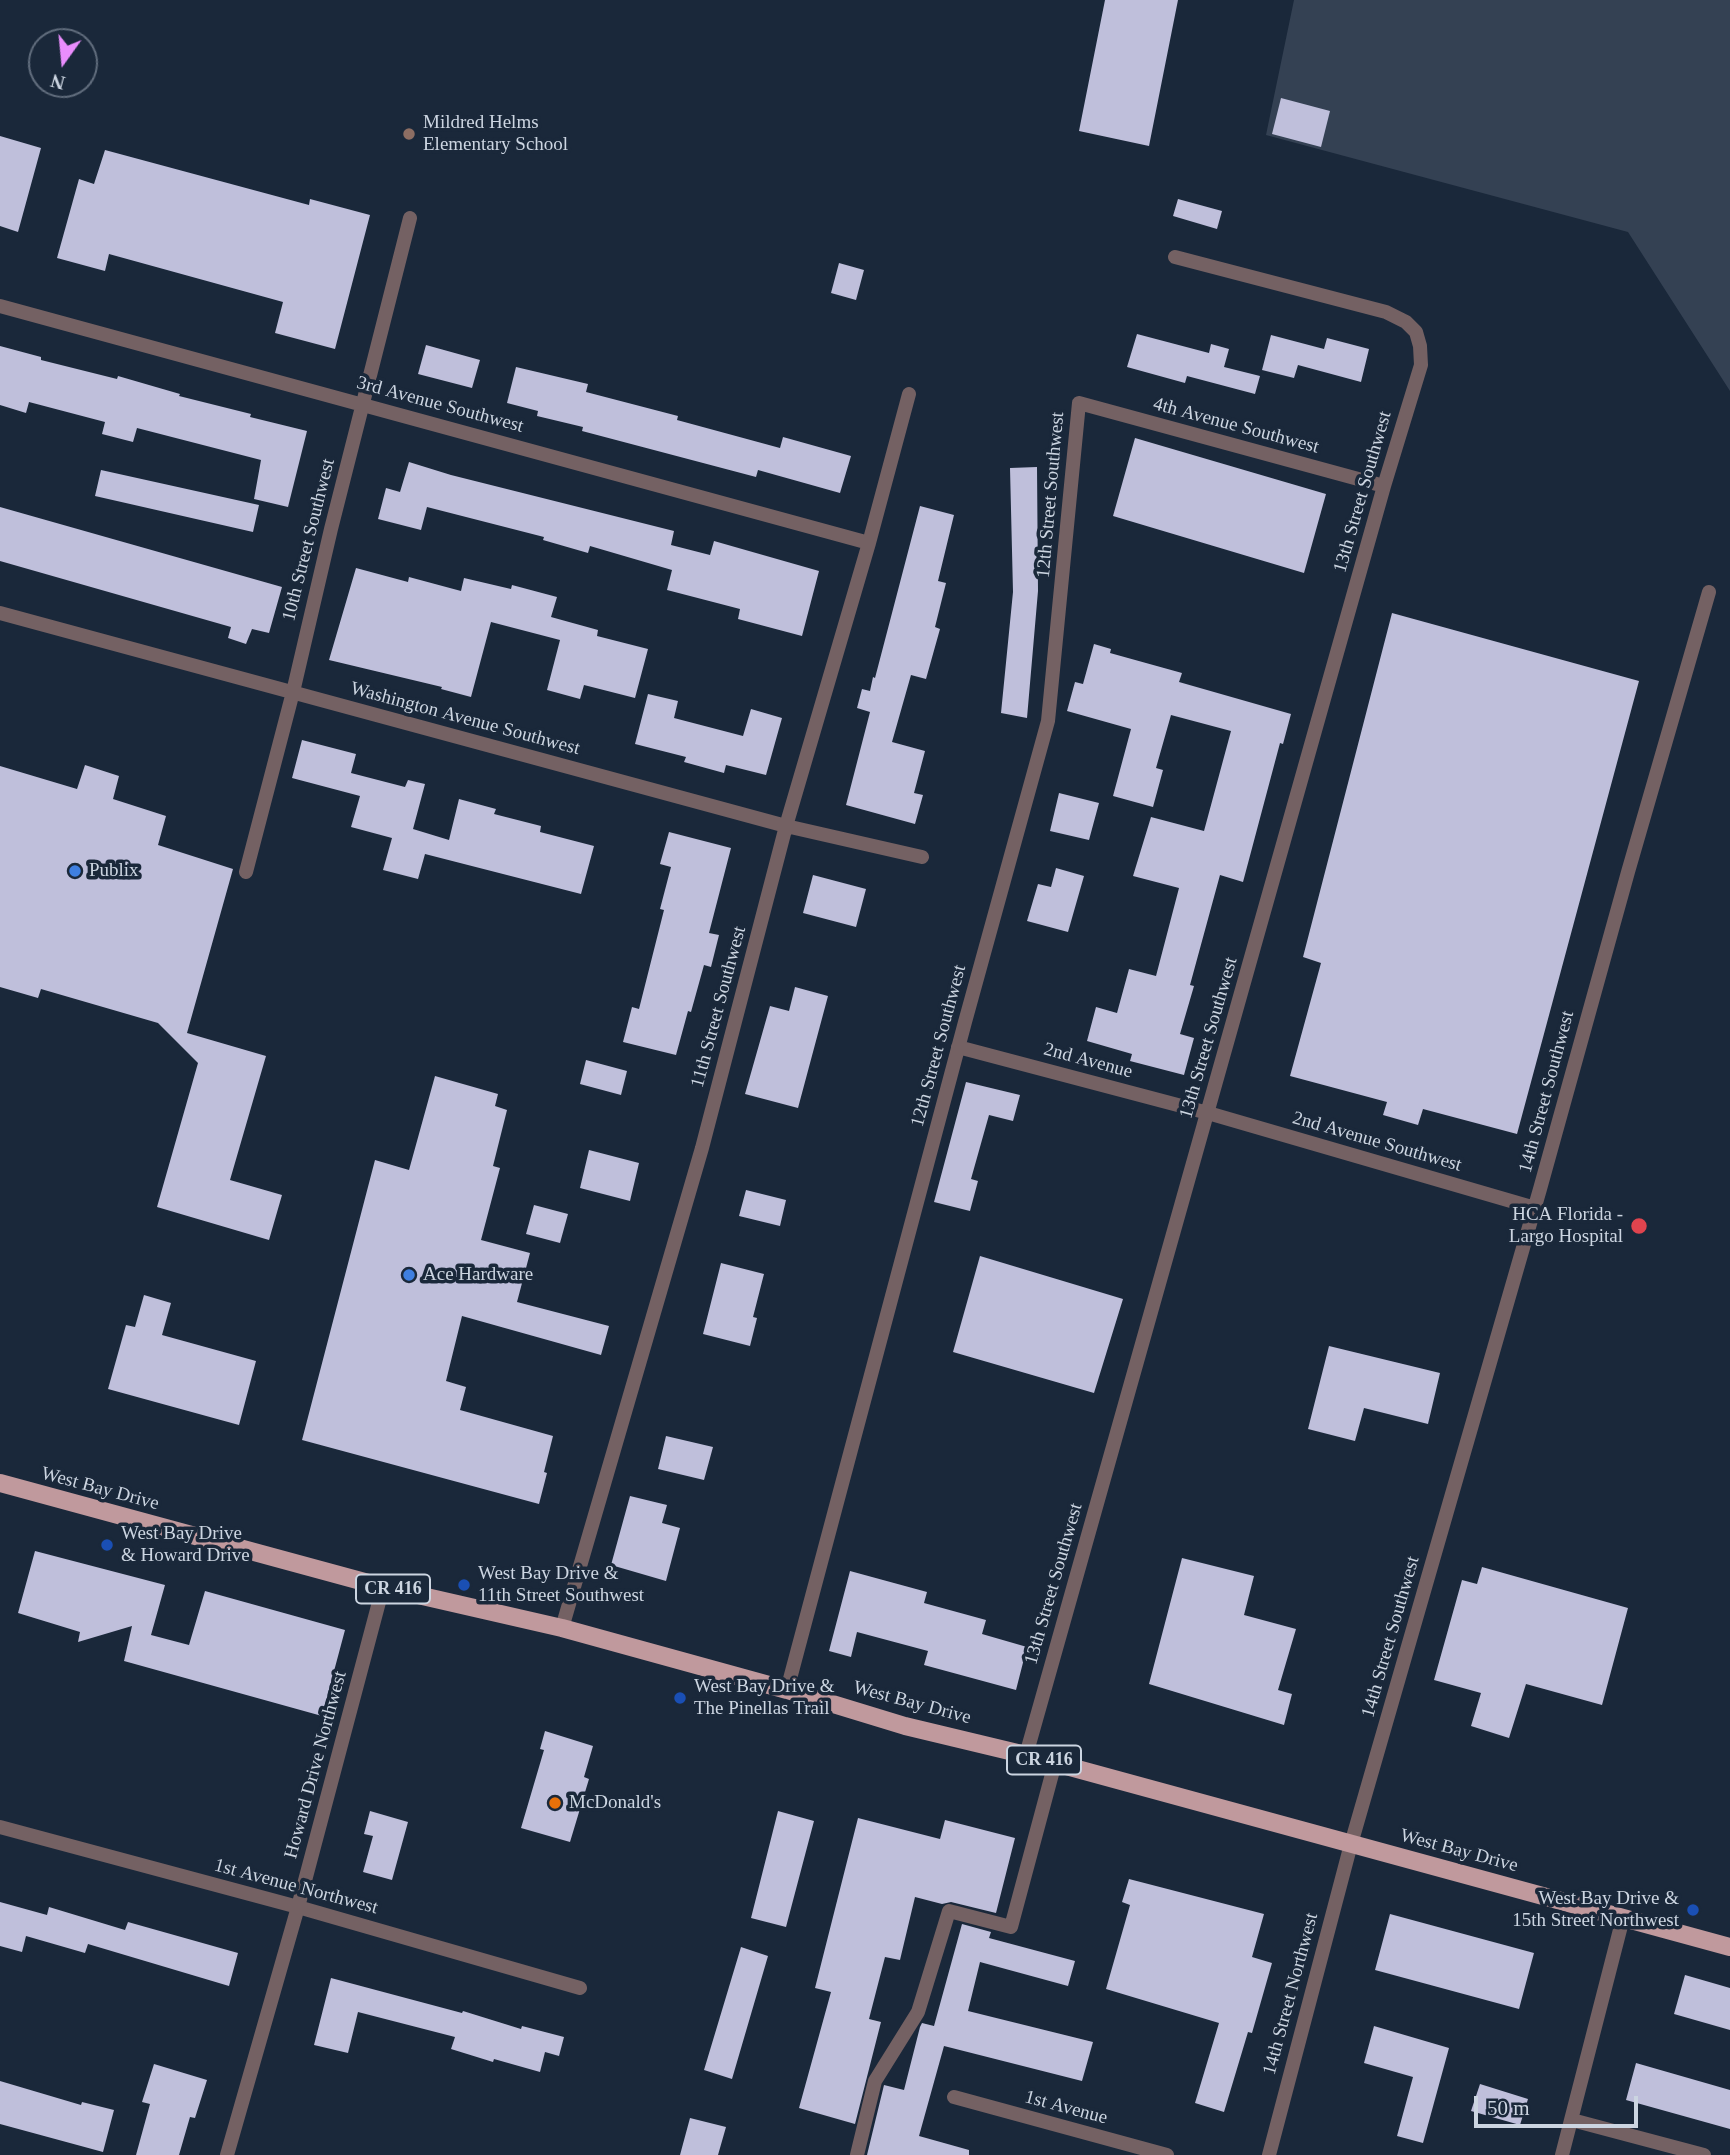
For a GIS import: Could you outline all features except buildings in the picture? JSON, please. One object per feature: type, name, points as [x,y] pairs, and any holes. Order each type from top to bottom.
[{"type":"main road","name":"West Bay Drive","points":[[0,1483],[383,1587],[562,1628],[787,1690],[905,1726],[1026,1755],[1730,1947]]},
{"type":"street","name":"10th Street Southwest","points":[[246,872],[410,218]]},
{"type":"street","name":"13th Street Southwest","points":[[1026,1755],[1384,486],[1421,365],[1416,332],[1406,322],[1386,312],[1175,257]]},
{"type":"street","name":"3rd Avenue Southwest","points":[[0,306],[869,543]]},
{"type":"street","name":"11th Street Southwest","points":[[562,1628],[698,1161],[786,826],[869,543],[909,394]]},
{"type":"street","name":"4th Avenue Southwest","points":[[1079,403],[1384,486]]},
{"type":"street","name":"12th Street Southwest","points":[[787,1690],[958,1047],[1048,721],[1079,403]]},
{"type":"street","name":"14th Street Southwest","points":[[1351,1844],[1709,592]]},
{"type":"street","name":"Washington Avenue Southwest","points":[[0,612],[786,826],[922,857]]},
{"type":"street","name":"2nd Avenue","points":[[958,1047],[1208,1113]]},
{"type":"street","name":"2nd Avenue Southwest","points":[[1208,1113],[1535,1208]]},
{"type":"street","name":"Howard Drive Northwest","points":[[227,2155],[298,1907],[383,1587]]},
{"type":"street","points":[[857,2155],[875,2081],[918,2012],[949,1911],[1011,1927],[1055,1763]]},
{"type":"street","name":"1st Avenue Northwest","points":[[0,1827],[298,1907],[580,1988]]},
{"type":"street","name":"14th Street Northwest","points":[[1269,2155],[1351,1844]]},
{"type":"street","points":[[1562,2155],[1623,1918]]},
{"type":"street","name":"1st Avenue","points":[[954,2098],[1167,2155]]},
{"type":"street","points":[[1572,2120],[1704,2155]]},
{"type":"shaded area","points":[[1294,0],[1730,0],[1730,391],[1628,232],[1266,135]]},
{"type":"place","name":"Mildred Helms Elementary School","points":[[409,134]]},
{"type":"place","name":"Publix","points":[[75,871]]},
{"type":"place","name":"HCA Florida - Largo Hospital","points":[[1639,1226]]},
{"type":"place","name":"Ace Hardware","points":[[409,1275]]},
{"type":"place","name":"West Bay Drive & Howard Drive","points":[[107,1545]]},
{"type":"place","name":"West Bay Drive & 11th Street Southwest","points":[[464,1585]]},
{"type":"place","name":"West Bay Drive & The Pinellas Trail","points":[[680,1698]]},
{"type":"place","name":"McDonald's","points":[[555,1803]]},
{"type":"place","name":"West Bay Drive & 15th Street Northwest","points":[[1693,1910]]}]
